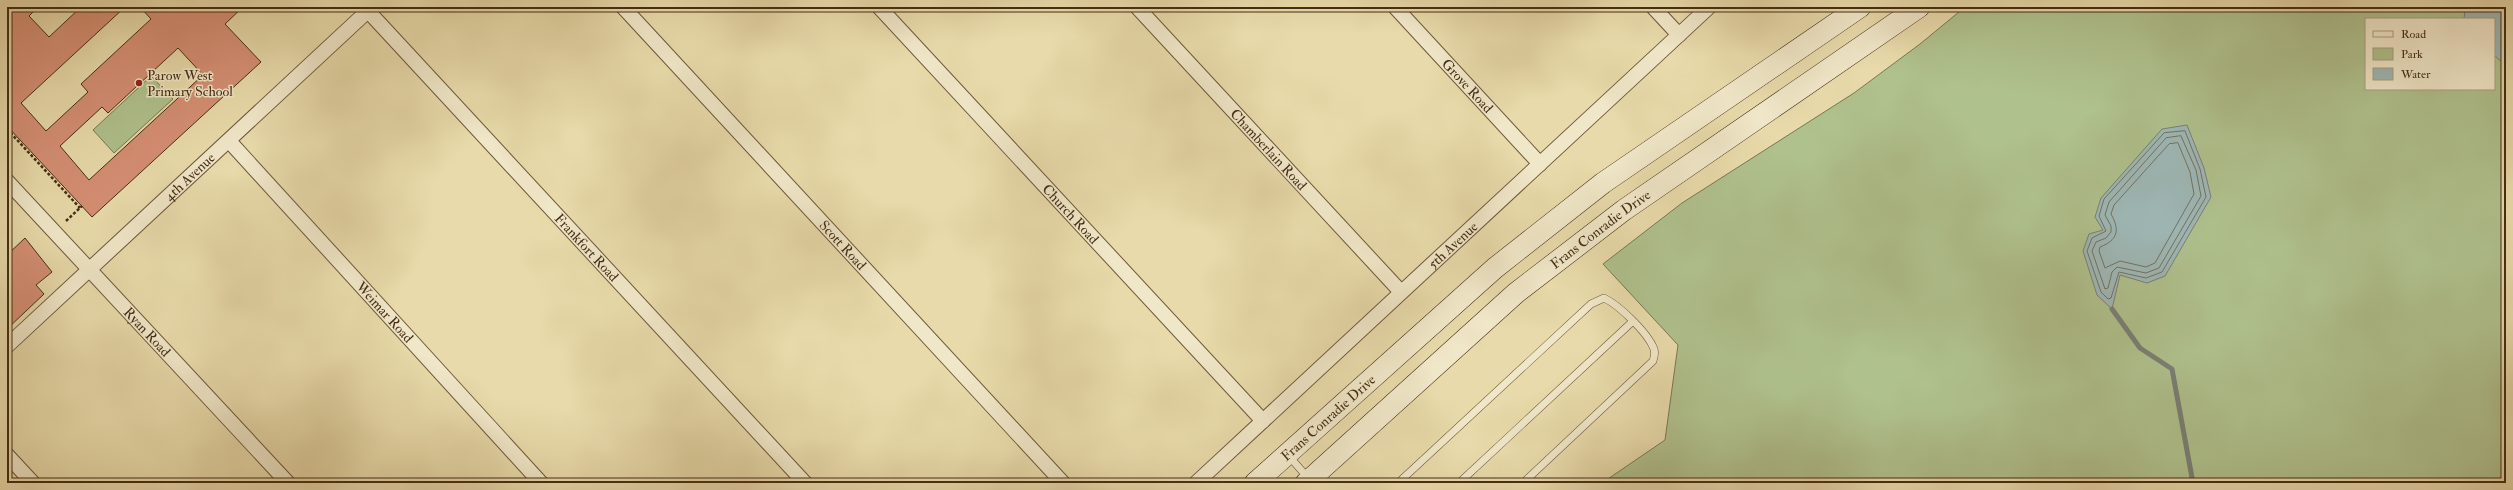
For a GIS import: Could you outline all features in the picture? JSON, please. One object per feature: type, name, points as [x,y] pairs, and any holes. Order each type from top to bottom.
[{"type":"main road","name":"Frans Conradie Drive","points":[[1255,483],[1495,268],[1603,183],[1860,7]]},
{"type":"main road","name":"Frans Conradie Drive","points":[[1310,482],[1516,293],[1624,210],[1910,10]]},
{"type":"street","name":"Scott Road","points":[[623,7],[1063,483]]},
{"type":"street","name":"Church Road","points":[[879,7],[1263,421]]},
{"type":"street","name":"Chamberlain Road","points":[[1137,7],[1402,292]]},
{"type":"street","name":"Grove Road","points":[[1395,7],[1540,164]]},
{"type":"street","points":[[1653,7],[1679,35]]},
{"type":"street","name":"5th Avenue","points":[[1196,483],[1710,7]]},
{"type":"street","name":"4th Avenue","points":[[7,346],[230,142],[370,9]]},
{"type":"street","name":"Frankfort Road","points":[[370,9],[805,483]]},
{"type":"street","name":"Weimar Road","points":[[230,142],[541,483]]},
{"type":"street","name":"Ryan Road","points":[[7,181],[288,483]]},
{"type":"street","points":[[7,455],[32,483]]},
{"type":"lane","points":[[1398,483],[1596,300],[1604,298],[1613,302],[1647,337],[1654,350],[1653,361],[1523,483]]},
{"type":"lane","points":[[1459,483],[1632,322]]},
{"type":"lane","points":[[1287,454],[1310,482]]},
{"type":"path","points":[[7,129],[81,207],[63,224]]},
{"type":"green space","points":[[1965,7],[2506,7],[2506,483],[1602,483],[1665,440],[1678,345],[1603,264],[1682,203],[1854,93],[1920,44]]},
{"type":"green space","points":[[151,76],[173,99],[114,153],[93,130]]},
{"type":"water","points":[[2468,7],[2506,7],[2506,66],[2495,56],[2495,18],[2464,18],[2465,9]]},
{"type":"water","points":[[2187,125],[2204,168],[2211,197],[2165,276],[2147,283],[2120,275],[2112,309],[2097,295],[2083,251],[2089,234],[2103,230],[2095,217],[2101,198],[2162,129]]},
{"type":"building","points":[[7,7],[38,7],[29,16],[49,37],[81,7],[125,7],[21,103],[46,131],[88,92],[81,84],[151,19],[140,7],[243,7],[225,24],[261,62],[92,217],[7,126]],"holes":[[[178,48],[203,75],[89,180],[60,146],[102,107],[108,113]]]},
{"type":"building","points":[[25,238],[52,272],[36,285],[44,294],[7,329],[7,255]]},
{"type":"waterway","points":[[2112,309],[2140,348],[2172,369],[2193,483]]},
{"type":"place","name":"Parow West Primary School","points":[[139,83]]}]
